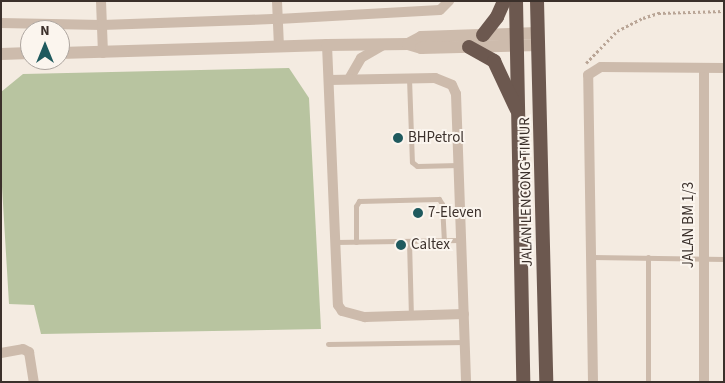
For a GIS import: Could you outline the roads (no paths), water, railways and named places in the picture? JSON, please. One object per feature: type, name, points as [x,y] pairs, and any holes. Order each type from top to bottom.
[{"type":"highway","points":[[483,35],[497,17],[504,1]]},
{"type":"highway","name":"JALAN LENCONG TIMUR","points":[[516,1],[520,120],[523,382]]},
{"type":"highway","name":"JALAN LENCONG TIMUR","points":[[537,1],[546,382]]},
{"type":"highway","points":[[469,47],[494,61],[520,120]]},
{"type":"street","points":[[101,1],[103,53]]},
{"type":"street","points":[[277,1],[278,47]]},
{"type":"street","points":[[1,23],[102,25],[278,19],[440,10],[449,1]]},
{"type":"street","points":[[408,44],[421,38],[483,35],[517,40]]},
{"type":"street","points":[[70,53],[327,45],[408,44],[421,48],[469,47],[538,39]]},
{"type":"street","points":[[327,45],[338,305],[342,311],[365,317],[464,314]]},
{"type":"street","points":[[349,79],[361,58],[386,45]]},
{"type":"street","points":[[1,54],[20,53]]},
{"type":"street","points":[[593,382],[588,75],[602,67],[724,68]]},
{"type":"street","name":"JALAN BM 1/3","points":[[704,68],[704,382]]},
{"type":"street","points":[[329,80],[435,78],[452,85],[456,94],[466,382]]},
{"type":"street","points":[[1,353],[23,349],[29,352],[34,382]]},
{"type":"lane","points":[[408,78],[412,162],[417,166],[459,165]]},
{"type":"lane","points":[[356,242],[356,206],[359,201],[439,199],[442,204],[444,240]]},
{"type":"lane","points":[[336,242],[461,240]]},
{"type":"lane","points":[[409,241],[410,316]]},
{"type":"lane","points":[[592,256],[724,259]]},
{"type":"lane","points":[[648,257],[648,382]]},
{"type":"lane","points":[[328,344],[465,342]]},
{"type":"place","name":"BHPetrol","points":[[398,138]]},
{"type":"place","name":"7-Eleven","points":[[418,213]]},
{"type":"place","name":"Caltex","points":[[401,245]]}]
